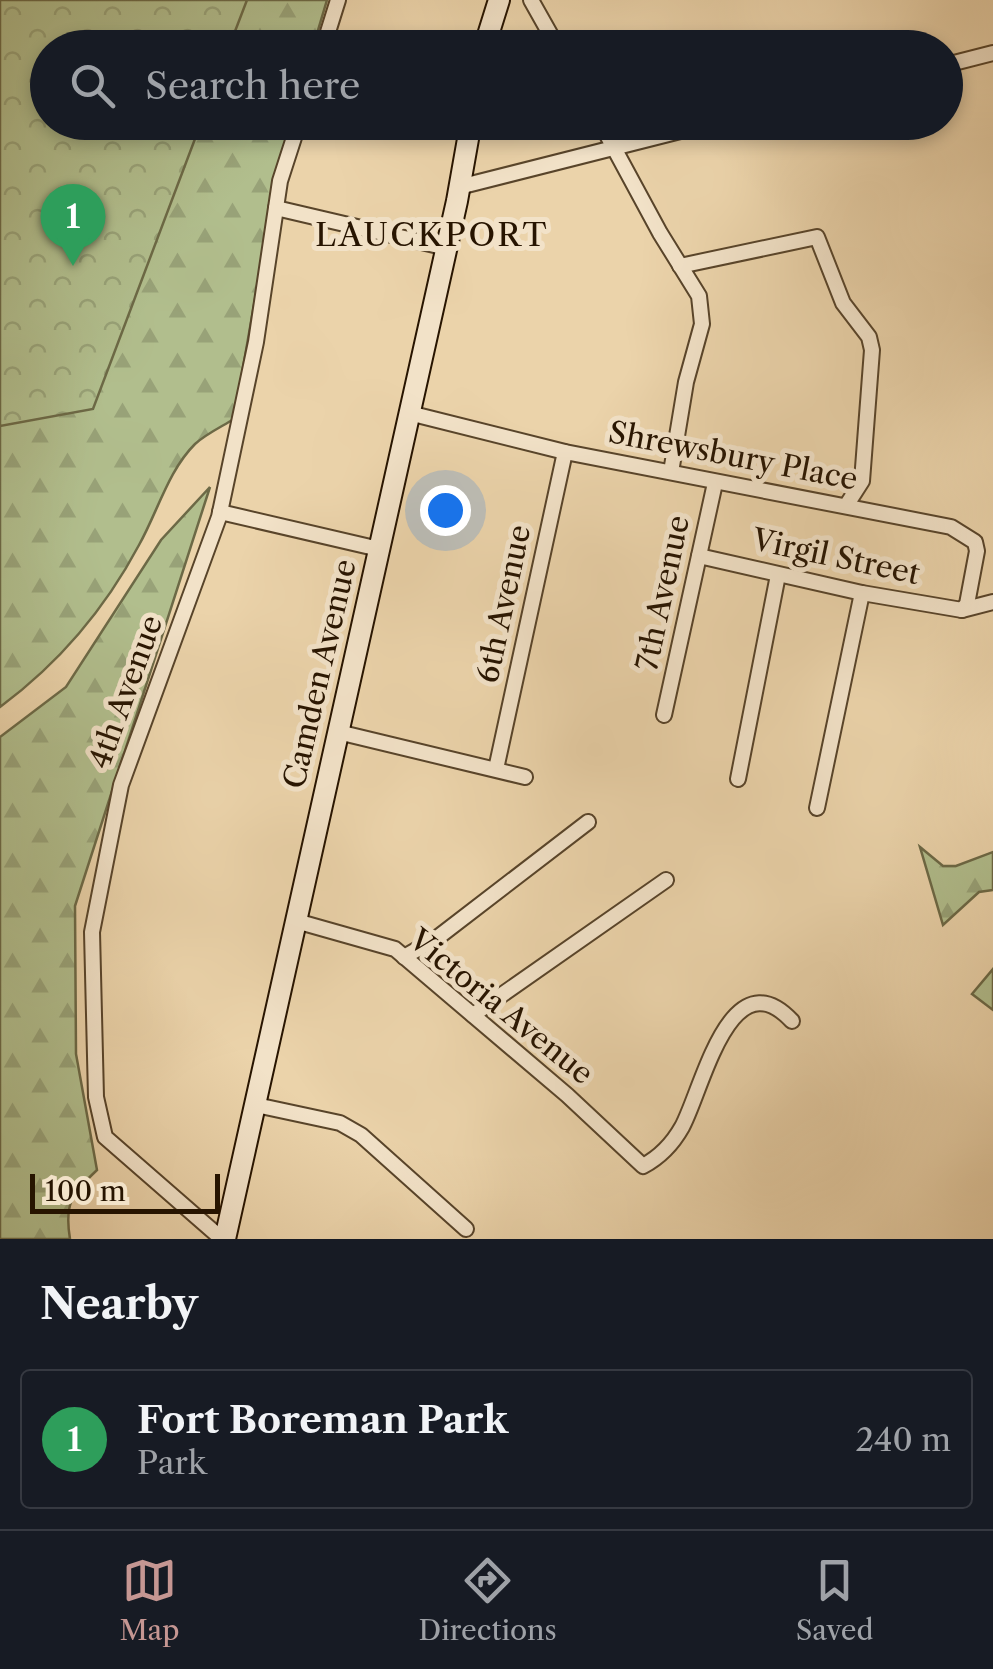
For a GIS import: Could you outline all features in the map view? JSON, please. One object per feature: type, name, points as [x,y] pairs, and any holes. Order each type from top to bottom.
[{"type":"street","points":[[329,30],[338,0]]},
{"type":"street","points":[[490,30],[499,0]]},
{"type":"street","points":[[531,0],[548,30]]},
{"type":"street","points":[[963,61],[993,53]]},
{"type":"street","name":"4th Avenue","points":[[224,1239],[106,1137],[96,1098],[92,932],[121,785],[220,512],[256,342],[280,182],[293,140]]},
{"type":"street","name":"Camden Avenue","points":[[224,1239],[468,140]]},
{"type":"street","name":"7th Avenue","points":[[610,140],[699,296],[702,324],[686,382],[670,472]]},
{"type":"street","points":[[460,187],[645,140]]},
{"type":"street","points":[[276,208],[446,248]]},
{"type":"street","points":[[680,266],[817,237],[843,304],[869,336],[872,350],[862,481],[846,506]]},
{"type":"street","name":"Shrewsbury Place","points":[[410,413],[565,452],[951,527],[969,537],[977,551],[967,604],[962,610]]},
{"type":"street","name":"6th Avenue","points":[[496,769],[565,452]]},
{"type":"street","name":"7th Avenue","points":[[664,715],[715,482]]},
{"type":"street","points":[[220,512],[378,550]]},
{"type":"street","name":"Virgil Street","points":[[699,556],[862,593],[962,610]]},
{"type":"street","points":[[738,779],[778,575]]},
{"type":"street","points":[[816,808],[862,593]]},
{"type":"street","points":[[962,610],[993,602]]},
{"type":"street","points":[[338,732],[524,777]]},
{"type":"street","points":[[404,957],[437,938],[588,822]]},
{"type":"street","points":[[473,1015],[666,880]]},
{"type":"street","name":"Victoria Avenue","points":[[296,922],[395,949],[644,1166],[681,1128],[717,1039],[741,1009],[762,1002],[792,1021]]},
{"type":"street","points":[[256,1105],[340,1123],[361,1134],[466,1230]]},
{"type":"green space","points":[[0,0],[247,0],[236,30],[30,30],[30,140],[195,140],[93,409],[0,426]]},
{"type":"green space","points":[[96,0],[327,0],[318,30],[94,30]]},
{"type":"green space","points":[[72,140],[286,140],[234,419],[199,440],[186,455],[126,569],[95,613],[61,654],[0,707],[0,346]]},
{"type":"green space","points":[[210,487],[75,906],[76,1054],[97,1170],[72,1200],[68,1216],[70,1239],[0,1239],[0,737],[66,687],[161,540]]},
{"type":"green space","points":[[920,847],[943,866],[956,866],[993,852],[993,890],[979,892],[943,925]]},
{"type":"green space","points":[[993,969],[993,1010],[972,994]]},
{"type":"place","name":"Fort Boreman Park","points":[[73,266]]},
{"type":"district","name":"LAUCKPORT","points":[[432,235]]}]
